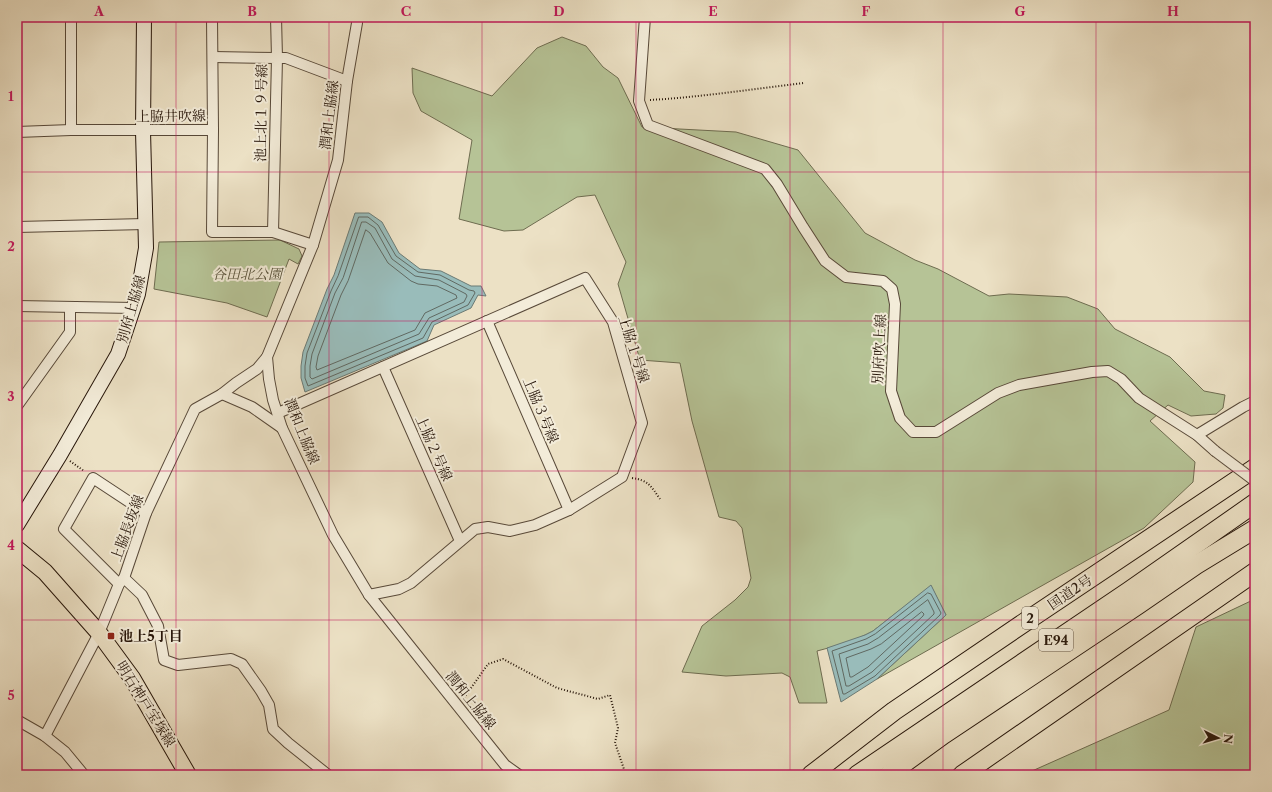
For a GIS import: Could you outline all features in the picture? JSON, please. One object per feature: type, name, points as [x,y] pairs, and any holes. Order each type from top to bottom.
[{"type":"highway","name":"国道2号","points":[[811,775],[894,712],[1041,611],[1255,468]]},
{"type":"highway","name":"E94","points":[[857,775],[1254,504]]},
{"type":"highway","name":"E94","points":[[888,775],[943,735],[1196,565],[1255,529]]},
{"type":"highway","points":[[962,775],[1255,572]]},
{"type":"main road","name":"明石神戸宝塚線","points":[[17,549],[45,572],[99,633],[132,678],[188,775]]},
{"type":"street","points":[[71,17],[71,130]]},
{"type":"street","name":"別府上脇線","points":[[17,525],[60,455],[118,354],[138,294],[146,248],[143,131],[144,17]]},
{"type":"street","name":"上脇井吹線","points":[[17,132],[71,130],[213,130],[212,17]]},
{"type":"street","points":[[276,17],[277,58],[286,58],[348,82]]},
{"type":"street","name":"潤和上脇線","points":[[356,17],[357,23],[338,160],[312,245],[267,357],[273,400],[282,428],[333,535],[369,595],[505,765],[519,775]]},
{"type":"street","name":"別府吹上線","points":[[646,17],[639,101],[648,125],[765,169],[777,184],[825,261],[846,277],[883,281],[892,289],[895,304],[891,391],[900,418],[913,432],[936,432],[998,393],[1019,385],[1092,372],[1108,371],[1121,379],[1139,398],[1197,435],[1215,451],[1255,481]]},
{"type":"street","name":"池上北１９号線","points":[[213,57],[277,58],[273,232]]},
{"type":"street","points":[[213,130],[212,232],[273,232],[312,245]]},
{"type":"street","points":[[17,227],[145,224]]},
{"type":"street","name":"上脇１号線","points":[[278,413],[585,278],[613,322],[642,423],[622,477]]},
{"type":"street","points":[[17,306],[134,308]]},
{"type":"street","points":[[17,406],[70,332],[70,308]]},
{"type":"street","name":"上脇３号線","points":[[487,321],[569,510]]},
{"type":"street","name":"上脇長坂線","points":[[45,736],[99,633],[121,581],[146,513],[195,409],[222,394],[256,369],[267,357]]},
{"type":"street","name":"上脇２号線","points":[[383,367],[460,541]]},
{"type":"street","points":[[222,394],[252,407],[282,428]]},
{"type":"street","points":[[1197,435],[1243,406],[1255,401]]},
{"type":"street","points":[[369,595],[399,590],[411,583],[475,529],[488,527],[510,531],[535,525],[569,510],[622,477]]},
{"type":"street","points":[[146,513],[93,478],[64,529],[121,581],[142,595],[158,626],[164,660],[178,665],[231,659],[242,664],[262,691],[269,705],[273,729],[328,775]]},
{"type":"street","points":[[17,720],[45,736],[65,752],[84,775]]},
{"type":"path","points":[[639,101],[680,98],[804,83]]},
{"type":"path","points":[[65,459],[93,478]]},
{"type":"path","points":[[622,477],[643,480],[653,489],[660,499]]},
{"type":"path","points":[[458,706],[488,664],[503,659],[557,688],[598,698],[610,695],[618,728],[615,743],[626,775]]},
{"type":"green space","points":[[562,37],[586,46],[603,67],[618,78],[642,127],[736,132],[798,150],[865,233],[915,260],[938,269],[989,296],[1009,294],[1067,297],[1098,309],[1115,329],[1170,357],[1204,391],[1225,395],[1223,408],[1216,414],[1191,416],[1168,405],[1150,421],[1195,462],[1193,482],[1144,528],[877,679],[946,615],[931,586],[866,635],[817,651],[827,703],[799,703],[790,677],[782,673],[726,676],[682,672],[702,626],[735,600],[748,587],[751,578],[742,528],[736,521],[719,517],[692,421],[680,363],[640,360],[618,284],[626,262],[595,195],[577,197],[523,230],[504,231],[459,219],[472,140],[421,111],[413,93],[412,68],[492,96],[537,48]]},
{"type":"green space","name":"谷田北公園","points":[[280,240],[299,249],[302,256],[298,264],[289,259],[267,317],[227,303],[154,289],[159,242]]},
{"type":"green space","points":[[1255,599],[1255,775],[1023,775],[1169,710],[1196,627]]},
{"type":"water","points":[[355,213],[369,213],[382,222],[399,253],[420,269],[441,271],[471,286],[481,286],[486,296],[478,295],[471,308],[434,325],[427,341],[305,392],[301,378],[303,352],[327,289],[334,275]]},
{"type":"water","points":[[931,585],[946,615],[877,679],[841,702],[827,648],[873,631]]},
{"type":"place","name":"池上5丁目","points":[[111,636]]}]
